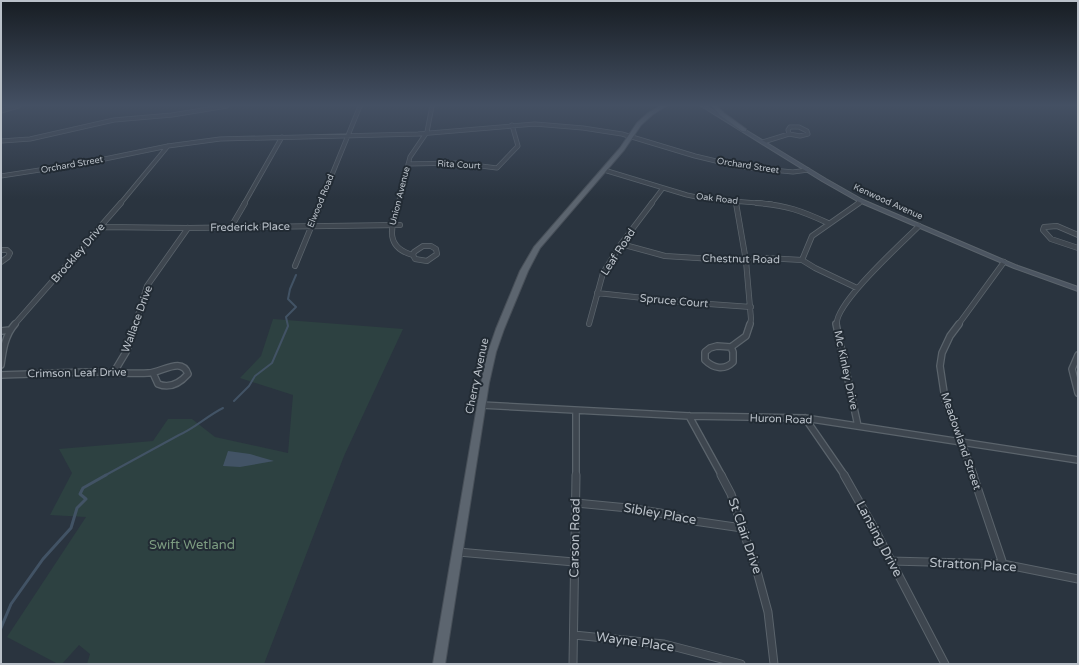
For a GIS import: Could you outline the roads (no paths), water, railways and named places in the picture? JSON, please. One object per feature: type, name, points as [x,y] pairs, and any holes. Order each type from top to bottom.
[{"type":"main road","name":"Cherry Avenue","points":[[439,664],[481,404],[492,352],[530,258],[543,239],[604,170],[630,137]]},
{"type":"main road","name":"Kenwood Avenue","points":[[755,137],[861,201],[1004,262],[1078,290]]},
{"type":"street","points":[[1,141],[39,137]]},
{"type":"street","name":"Orchard Street","points":[[1,176],[85,163],[168,146],[220,139],[281,137]]},
{"type":"street","points":[[231,227],[282,137]]},
{"type":"street","name":"Elwood Road","points":[[295,266],[348,137]]},
{"type":"street","name":"Union Avenue","points":[[413,254],[404,253],[395,247],[391,234],[408,164],[413,152],[423,137]]},
{"type":"street","name":"Rita Court","points":[[408,164],[469,163],[495,168],[507,159],[518,146],[515,137]]},
{"type":"street","name":"Orchard Street","points":[[639,137],[725,164],[773,171],[793,172],[808,170]]},
{"type":"street","points":[[763,142],[779,137]]},
{"type":"street","name":"Brockley Drive","points":[[1,365],[4,347],[10,330],[168,146]]},
{"type":"street","name":"Oak Road","points":[[604,170],[706,199],[783,206],[798,210],[828,223]]},
{"type":"street","name":"Leaf Road","points":[[589,324],[603,273],[621,244],[663,188]]},
{"type":"street","points":[[802,260],[812,236],[828,223],[861,201]]},
{"type":"street","points":[[731,347],[733,352],[733,362],[728,367],[714,367],[705,360],[705,352],[707,349],[714,347],[731,347],[742,340],[749,331],[751,307],[746,261],[736,202]]},
{"type":"street","name":"Frederick Place","points":[[100,227],[188,228],[311,225],[400,225]]},
{"type":"street","name":"Mc Kinley Drive","points":[[858,426],[836,322],[841,309],[864,279],[919,226]]},
{"type":"street","points":[[1078,235],[1062,227],[1047,226],[1044,227],[1043,230],[1051,239],[1078,248]]},
{"type":"street","name":"Wallace Drive","points":[[114,372],[126,352],[147,286],[188,228]]},
{"type":"street","name":"Chestnut Road","points":[[621,244],[650,254],[665,256],[746,261],[766,258],[802,260],[815,268],[857,288]]},
{"type":"street","name":"Union Avenue","points":[[427,246],[434,247],[438,252],[436,257],[425,261],[415,259],[413,254],[419,248],[427,246]]},
{"type":"street","points":[[1,250],[7,250],[10,253],[8,258],[1,262]]},
{"type":"street","name":"Meadowland Street","points":[[1003,564],[962,442],[944,395],[940,366],[942,353],[950,336],[1004,262]]},
{"type":"street","name":"Spruce Court","points":[[597,293],[681,302],[751,307]]},
{"type":"street","points":[[1,330],[10,330]]},
{"type":"street","points":[[1078,355],[1072,369],[1078,393]]},
{"type":"street","name":"Crimson Leaf Drive","points":[[1,375],[114,372],[153,373],[178,365],[188,370],[188,374],[180,382],[168,386],[158,384],[154,379],[153,373]]},
{"type":"street","name":"Huron Road","points":[[481,404],[576,411],[689,416],[805,418],[1078,460]]},
{"type":"street","name":"Carson Road","points":[[573,664],[576,411]]},
{"type":"street","name":"St Clair Drive","points":[[689,416],[731,494],[758,575],[768,612],[774,664]]},
{"type":"street","name":"Lansing Drive","points":[[805,418],[847,480],[874,528],[945,664]]},
{"type":"street","name":"Sibley Place","points":[[576,503],[628,508],[660,513],[694,521],[742,528]]},
{"type":"street","points":[[458,552],[574,562]]},
{"type":"street","name":"Stratton Place","points":[[891,561],[1003,564],[1078,579]]},
{"type":"street","name":"Wayne Place","points":[[574,635],[664,644],[741,664]]},
{"type":"water","points":[[228,451],[250,454],[274,461],[240,467],[223,466]]},
{"type":"waterway","points":[[234,401],[249,386],[255,376],[272,363],[288,326],[286,317],[296,307],[288,299],[290,289],[296,275]]},
{"type":"waterway","points":[[104,476],[185,432],[223,408]]},
{"type":"waterway","points":[[1,628],[11,604],[43,559],[71,528],[77,508],[86,499],[80,494],[83,488],[106,475]]},
{"type":"park label","name":"Swift Wetland","points":[[192,545]]}]
